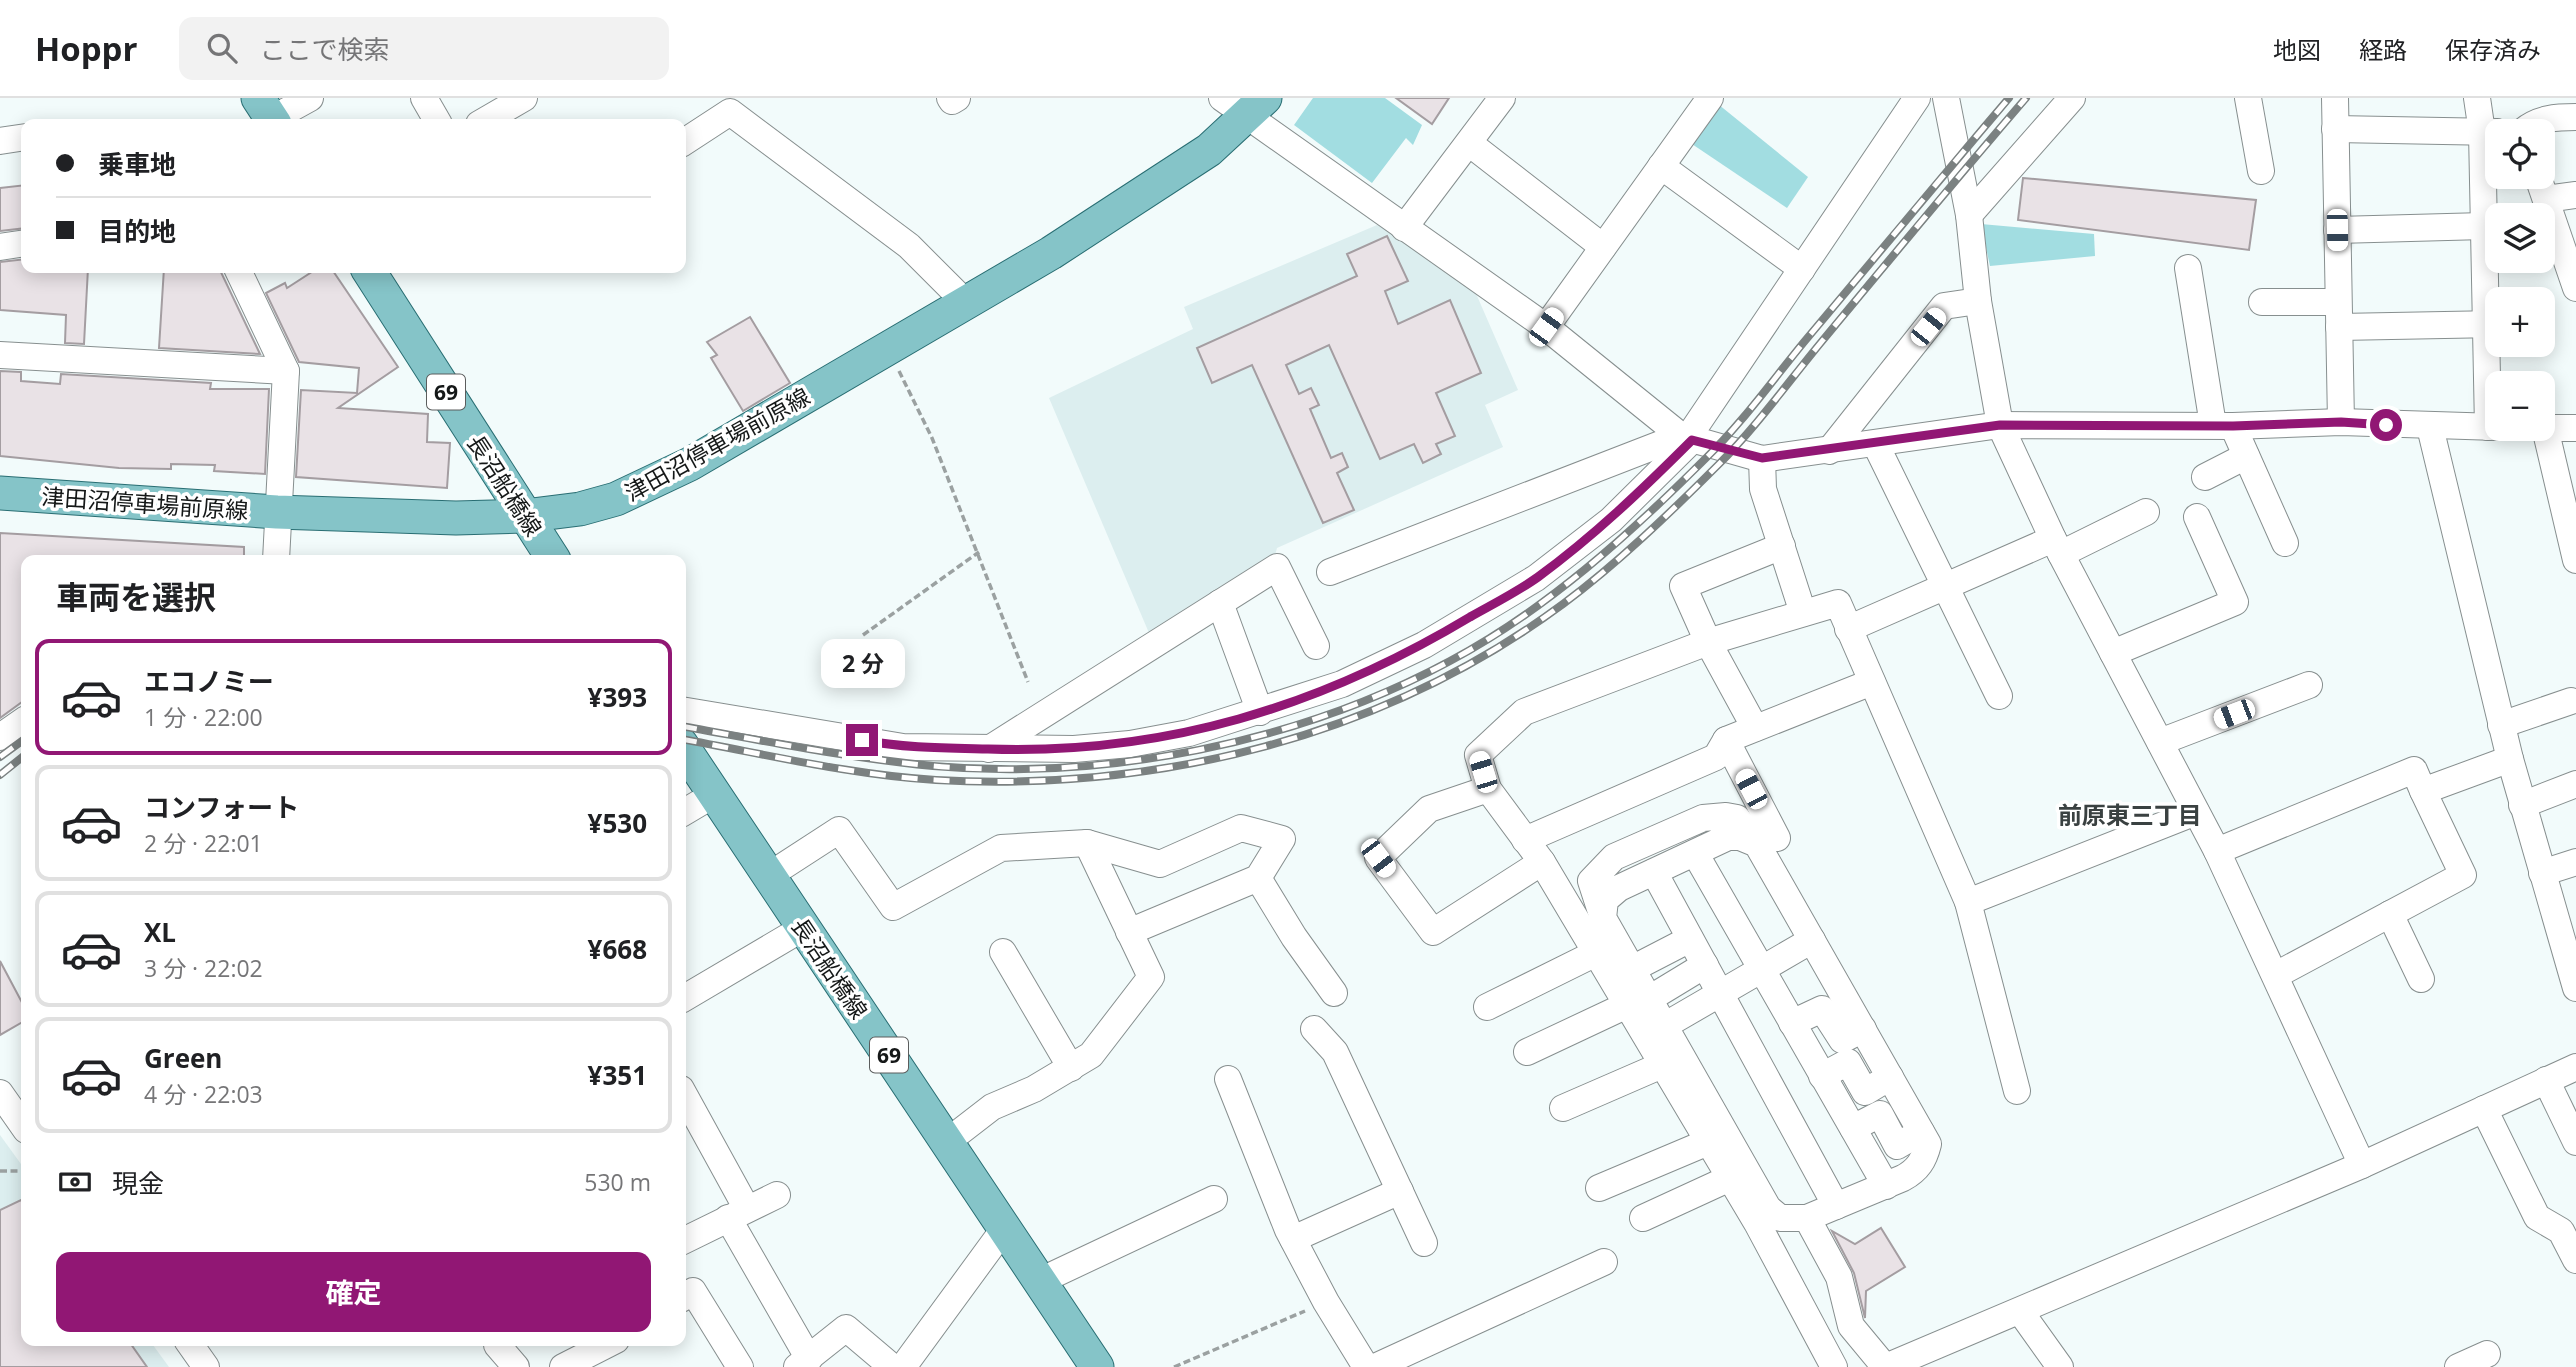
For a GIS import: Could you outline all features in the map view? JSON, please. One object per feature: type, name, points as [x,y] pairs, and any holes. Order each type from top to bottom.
[{"type":"main road","name":"津田沼停車場前原線","points":[[0,494],[277,512],[456,518],[524,516],[580,509],[616,499],[653,483],[1051,253],[1209,150],[1244,104]]},
{"type":"main road","name":"長沼船橋線","points":[[378,273],[524,516],[551,555]]},
{"type":"main road","name":"長沼船橋線","points":[[686,752],[1097,1367]]},
{"type":"street","points":[[268,114],[310,98]]},
{"type":"street","points":[[424,98],[436,119]]},
{"type":"street","points":[[488,119],[524,98]]},
{"type":"street","points":[[950,98],[952,101],[957,98]]},
{"type":"street","points":[[1404,228],[1502,98]]},
{"type":"street","points":[[1546,327],[1710,98]]},
{"type":"street","points":[[686,711],[903,747],[1074,750],[1130,744],[1189,733],[1260,712],[1342,684],[1424,645],[1536,578],[1611,520],[1687,438],[1917,98]]},
{"type":"street","points":[[1946,98],[1969,215],[1978,301],[2000,425],[2057,546],[2217,851],[2362,1165]]},
{"type":"street","points":[[1969,215],[2072,98]]},
{"type":"street","points":[[2248,98],[2261,171]]},
{"type":"street","points":[[2335,98],[2341,422]]},
{"type":"street","points":[[2477,98],[2485,119]]},
{"type":"street","points":[[1244,104],[1404,228],[1546,327],[1687,438],[1762,458],[1876,445],[2000,425],[2223,426],[2341,422],[2485,427]]},
{"type":"street","points":[[686,141],[730,112],[909,246],[965,302]]},
{"type":"street","points":[[2555,120],[2576,117]]},
{"type":"street","points":[[2335,129],[2485,132]]},
{"type":"street","points":[[1469,143],[1603,247]]},
{"type":"street","points":[[1661,166],[1802,269]]},
{"type":"street","points":[[2486,189],[2484,226],[2489,287]]},
{"type":"street","points":[[2542,189],[2575,283]]},
{"type":"street","points":[[2547,189],[2576,195]]},
{"type":"street","points":[[2337,230],[2484,226]]},
{"type":"street","points":[[0,247],[21,244]]},
{"type":"street","points":[[2188,268],[2223,426],[2246,456],[2285,543]]},
{"type":"street","points":[[239,273],[286,371],[276,555]]},
{"type":"street","points":[[1829,451],[1944,306],[1978,301]]},
{"type":"street","points":[[2262,302],[2338,314],[2485,324]]},
{"type":"street","points":[[0,355],[286,371]]},
{"type":"street","points":[[2430,427],[2501,725],[2542,873],[2572,959],[2576,988]]},
{"type":"street","points":[[2555,428],[2576,428]]},
{"type":"street","points":[[1330,572],[1687,438]]},
{"type":"street","points":[[2547,441],[2576,560]]},
{"type":"street","points":[[1876,445],[1999,696]]},
{"type":"street","points":[[2205,477],[2246,456]]},
{"type":"street","points":[[1762,458],[1763,489],[1803,613]]},
{"type":"street","points":[[1849,629],[1945,586],[2146,512]]},
{"type":"street","points":[[2113,653],[2235,602],[2196,517]]},
{"type":"street","points":[[1755,728],[1708,642],[1683,586],[1782,546]]},
{"type":"street","points":[[989,749],[1277,567],[1316,646]]},
{"type":"street","points":[[1220,603],[1260,712]]},
{"type":"street","points":[[1726,740],[1767,841],[1812,940],[1928,1144],[1924,1158],[1914,1172],[1886,1186],[1807,1218],[1780,1218],[1768,1209],[1664,1026],[1638,1002],[1596,953],[1542,862],[1488,789],[1478,755],[1524,712],[1708,642],[1838,603],[1968,902],[2017,1091]]},
{"type":"street","points":[[1525,840],[1716,757],[1726,740],[1872,682]]},
{"type":"street","points":[[2160,742],[2309,685]]},
{"type":"street","points":[[2501,725],[2571,701]]},
{"type":"street","points":[[0,737],[21,722]]},
{"type":"street","points":[[2423,791],[2510,759]]},
{"type":"street","points":[[2217,851],[2414,770],[2463,875],[2276,975]]},
{"type":"street","points":[[2522,805],[2576,784]]},
{"type":"street","points":[[1488,789],[1429,809],[1378,858],[1433,932],[1542,862]]},
{"type":"street","points":[[686,811],[713,795]]},
{"type":"street","points":[[1968,902],[2196,812]]},
{"type":"street","points":[[1767,841],[1737,818],[1703,818],[1614,857],[1591,881],[1603,918],[1632,969],[1638,1002],[1662,1065],[1730,1178],[1834,1367]]},
{"type":"street","points":[[768,876],[839,830],[893,907],[1001,848],[1087,844],[1160,864],[1241,828],[1282,839],[1258,878],[1129,932]]},
{"type":"street","points":[[1603,918],[1605,900],[1619,888],[1728,838],[1767,841]]},
{"type":"street","points":[[948,1141],[992,1107],[1071,1068],[1091,1055],[1151,977],[1087,844]]},
{"type":"street","points":[[1695,853],[1886,1186]]},
{"type":"street","points":[[2542,873],[2576,862]]},
{"type":"street","points":[[1654,872],[1836,1206]]},
{"type":"street","points":[[1258,878],[1294,937],[1334,993]]},
{"type":"street","points":[[2390,914],[2421,979]]},
{"type":"street","points":[[686,997],[803,928]]},
{"type":"street","points":[[1632,969],[1690,939]]},
{"type":"street","points":[[1664,1026],[1812,940]]},
{"type":"street","points":[[1003,952],[1071,1068]]},
{"type":"street","points":[[1487,1007],[1596,953]]},
{"type":"street","points":[[1527,1052],[1638,1002],[1705,965]]},
{"type":"street","points":[[1792,1023],[1822,1009],[1842,1040],[1863,1029]]},
{"type":"street","points":[[1314,1029],[1335,1052],[1424,1243]]},
{"type":"street","points":[[1822,1076],[1848,1062],[1865,1093],[1890,1077]]},
{"type":"street","points":[[1563,1108],[1662,1065]]},
{"type":"street","points":[[1807,1218],[1839,1277],[1851,1326],[1885,1367],[2362,1165],[2576,1067]]},
{"type":"street","points":[[1228,1079],[1293,1240],[1326,1302],[1366,1367]]},
{"type":"street","points":[[2546,1080],[2576,1142]]},
{"type":"street","points":[[0,1093],[21,1123]]},
{"type":"street","points":[[686,1100],[803,1363],[846,1328],[892,1367]]},
{"type":"street","points":[[2484,1109],[2537,1217],[2561,1231],[2576,1260]]},
{"type":"street","points":[[1853,1128],[1880,1114],[1897,1146],[1922,1132]]},
{"type":"street","points":[[1599,1188],[1708,1142]]},
{"type":"street","points":[[1643,1218],[1730,1178]]},
{"type":"street","points":[[1293,1240],[1400,1191]]},
{"type":"street","points":[[686,1239],[777,1195]]},
{"type":"street","points":[[1040,1281],[1214,1199]]},
{"type":"street","points":[[903,1367],[1004,1229]]},
{"type":"street","points":[[1375,1367],[1604,1262]]},
{"type":"street","points":[[686,1296],[693,1291],[740,1367]]},
{"type":"street","points":[[2020,1311],[2060,1367]]},
{"type":"street","points":[[191,1346],[206,1367]]},
{"type":"street","points":[[498,1346],[516,1367]]},
{"type":"street","points":[[563,1367],[604,1346]]},
{"type":"street","points":[[2458,1367],[2487,1354]]},
{"type":"path","points":[[888,347],[932,439],[979,552],[1028,682]]},
{"type":"path","points":[[863,635],[979,552]]},
{"type":"path","points":[[0,1171],[21,1171]]},
{"type":"path","points":[[1174,1367],[1326,1302]]},
{"type":"shaded area","points":[[1313,98],[1385,98],[1422,125],[1413,145],[1406,138],[1372,183],[1294,125]]},
{"type":"shaded area","points":[[1713,100],[1808,177],[1787,208],[1686,140]]},
{"type":"shaded area","points":[[1981,224],[2094,234],[2095,256],[1990,266]]},
{"type":"shaded area","points":[[1377,225],[1413,243],[1471,282],[1518,390],[1485,405],[1503,447],[1277,548],[1274,559],[1152,640],[1049,398],[1193,329],[1184,307]]},
{"type":"shaded area","points":[[0,1135],[21,1164],[21,1346],[154,1346],[169,1367],[0,1367]]},
{"type":"building","points":[[1396,98],[1449,98],[1432,124]]},
{"type":"building","points":[[2023,178],[2256,200],[2249,250],[2018,220]]},
{"type":"building","points":[[21,186],[21,229],[0,231],[0,188]]},
{"type":"building","points":[[1387,236],[1408,281],[1385,291],[1398,324],[1450,300],[1481,373],[1436,393],[1455,436],[1436,444],[1441,454],[1423,463],[1414,444],[1380,459],[1329,345],[1286,365],[1299,394],[1311,388],[1319,405],[1310,409],[1331,458],[1342,453],[1348,467],[1337,473],[1354,510],[1323,523],[1252,365],[1212,383],[1197,348],[1357,276],[1347,254]]},
{"type":"building","points":[[21,260],[21,273],[88,273],[84,344],[65,343],[66,315],[0,310],[0,262]]},
{"type":"building","points":[[164,273],[221,273],[260,354],[159,348]]},
{"type":"building","points":[[310,273],[334,273],[398,367],[338,408],[428,414],[427,442],[450,443],[447,488],[296,477],[301,390],[357,393],[359,368],[299,362],[266,293],[285,283],[287,288]]},
{"type":"building","points":[[750,317],[790,383],[743,411],[711,358],[717,355],[707,342]]},
{"type":"building","points":[[0,371],[21,372],[21,381],[60,384],[61,374],[211,383],[210,389],[269,389],[265,474],[214,471],[215,465],[171,464],[171,469],[119,468],[0,456]]},
{"type":"building","points":[[0,533],[244,547],[244,555],[21,555],[21,703],[0,718]]},
{"type":"building","points":[[0,961],[21,1001],[21,1023],[0,1035]]},
{"type":"building","points":[[21,1200],[21,1346],[132,1346],[147,1367],[0,1367],[0,1210]]},
{"type":"building","points":[[1881,1228],[1905,1267],[1866,1291],[1865,1318],[1854,1273],[1832,1231],[1855,1244]]},
{"type":"railway","points":[[686,727],[901,763],[998,769],[1065,767],[1132,761],[1199,750],[1265,734],[1329,714],[1391,690],[1450,661],[1520,618],[1586,569],[1677,486],[1744,416],[2009,98]]},
{"type":"railway","points":[[686,740],[840,769],[936,780],[1019,781],[1102,776],[1184,765],[1265,746],[1344,721],[1420,689],[1493,650],[1563,604],[1624,555],[1682,501],[1746,434],[2026,98]]},
{"type":"railway","points":[[0,757],[21,742]]},
{"type":"railway","points":[[0,775],[21,758]]},
{"type":"district","name":"前原東三丁目","points":[[2130,814]]},
{"type":"route","points":[[862,740],[903,747],[1004,750],[1074,750],[1130,744],[1189,733],[1342,684],[1424,645],[1536,578],[1611,520],[1692,440],[1762,458],[1876,445],[2000,425],[2233,426],[2341,422],[2386,425]]}]
